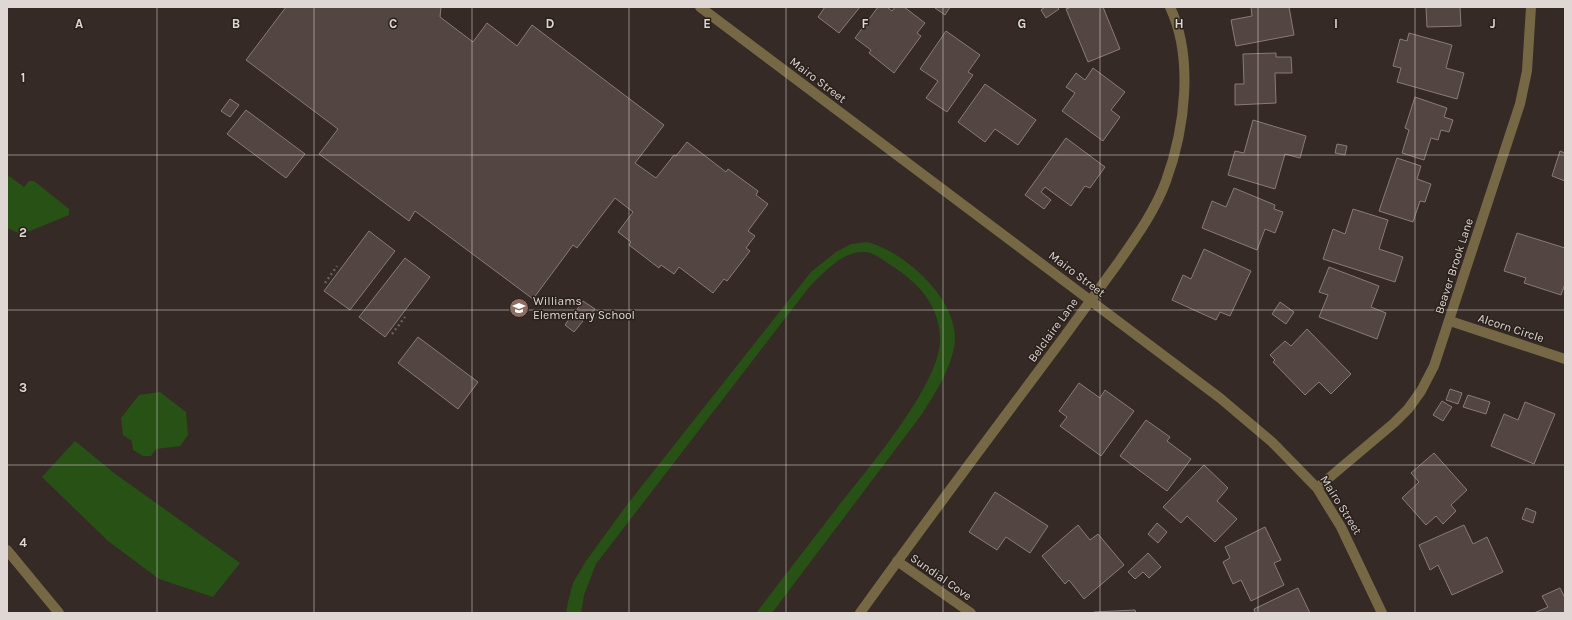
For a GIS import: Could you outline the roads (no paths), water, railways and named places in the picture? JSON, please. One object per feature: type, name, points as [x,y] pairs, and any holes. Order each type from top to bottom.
[{"type":"street","name":"Mairo Street","points":[[700,7],[1220,398],[1272,442],[1317,488],[1341,527],[1382,613]]},
{"type":"street","name":"Belclaire Lane","points":[[860,613],[1091,300],[1152,212],[1166,181],[1179,137],[1186,78],[1181,46],[1174,16],[1170,7]]},
{"type":"street","name":"Beaver Brook Lane","points":[[1317,488],[1394,423],[1408,409],[1421,391],[1434,366],[1520,104],[1527,71],[1531,7]]},
{"type":"street","name":"Alcorn Circle","points":[[1450,321],[1565,359]]},
{"type":"street","points":[[7,550],[59,613]]},
{"type":"street","name":"Sundial Cove","points":[[897,561],[970,613]]},
{"type":"place","name":"Williams Elementary School","points":[[519,308]]}]
